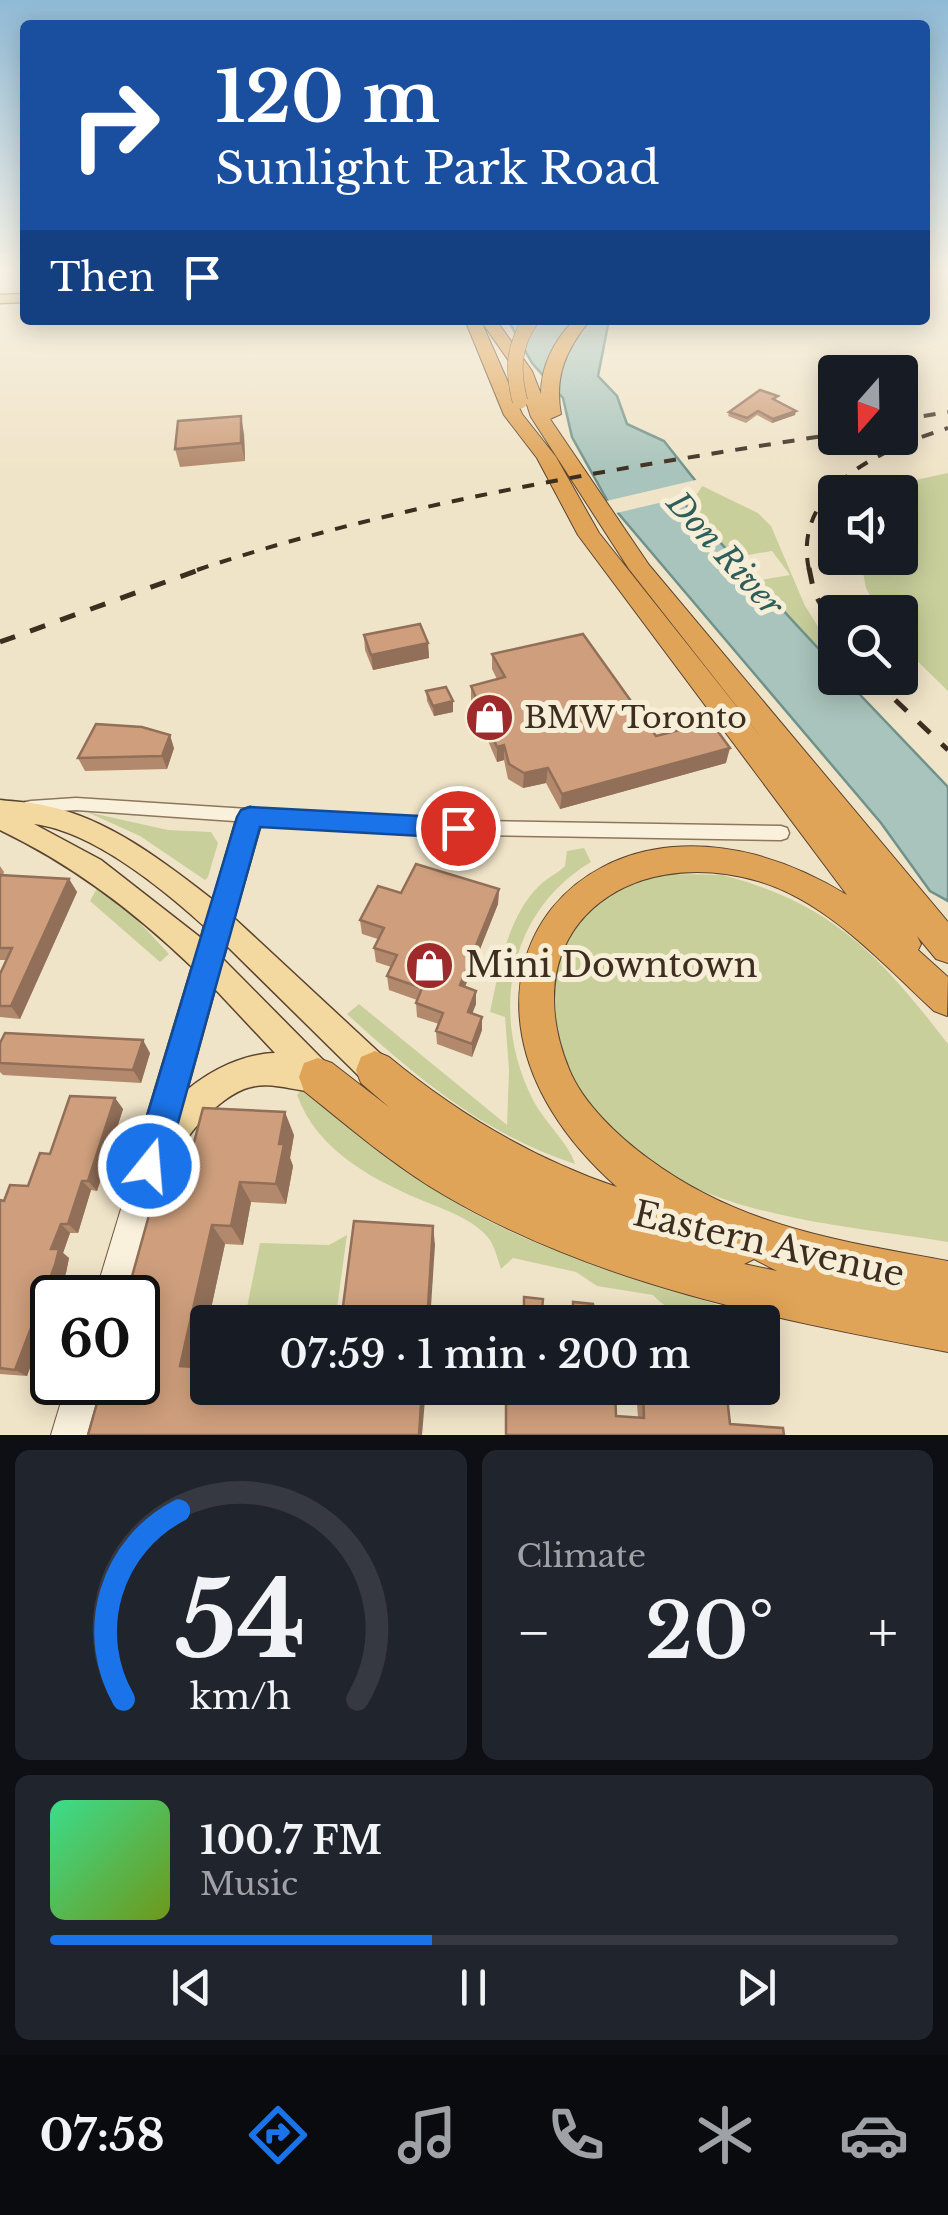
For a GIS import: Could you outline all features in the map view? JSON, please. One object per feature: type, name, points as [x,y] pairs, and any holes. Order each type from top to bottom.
[{"type":"highway","points":[[481,338],[513,414],[556,457]]},
{"type":"highway","points":[[501,338],[524,371],[590,536],[947,1000]]},
{"type":"highway","points":[[520,338],[512,368],[520,402],[556,457],[697,644],[948,948]]},
{"type":"highway","points":[[556,457],[548,396],[551,369],[569,338]]},
{"type":"highway","points":[[799,1256],[654,1187],[614,1156],[574,1111],[550,1073],[536,1019],[536,976],[548,938],[570,904],[598,880],[637,863],[670,856],[712,858],[762,868],[811,890],[876,935],[947,1000]]},
{"type":"highway","name":"Eastern Avenue","points":[[375,1070],[440,1120],[531,1176],[687,1232],[948,1284]]},
{"type":"highway","name":"Eastern Avenue","points":[[318,1077],[415,1152],[460,1181],[554,1225],[606,1245],[751,1287],[948,1329]]},
{"type":"main road","name":"Eastern Avenue","points":[[4,812],[66,822],[123,847],[167,877],[220,922],[375,1070]]},
{"type":"main road","name":"Eastern Avenue","points":[[4,812],[88,862],[150,907],[318,1077]]},
{"type":"main road","points":[[117,1275],[250,817]]},
{"type":"main road","points":[[149,1166],[180,1116],[222,1084],[263,1069],[318,1077]]},
{"type":"main road","points":[[69,1435],[78,1405]]},
{"type":"street","points":[[4,812],[73,804],[422,827],[780,833]]},
{"type":"green space","points":[[948,473],[948,691],[918,662],[918,595],[870,595],[863,575],[918,575],[918,480]]},
{"type":"green space","points":[[698,484],[758,513],[771,526],[805,606],[818,626],[818,648],[756,581],[790,575],[772,551],[737,557],[752,577],[716,538],[698,525],[686,505],[692,495],[690,487]]},
{"type":"green space","points":[[87,812],[168,830],[211,832],[218,843],[208,877],[205,880],[140,836]]},
{"type":"green space","points":[[584,848],[591,862],[563,883],[540,908],[524,937],[514,968],[510,1001],[512,1034],[533,1100],[575,1164],[511,1137],[453,1102],[347,1014],[359,1004],[507,1125],[509,1070],[505,1017],[490,1012],[501,962],[512,928],[529,898],[565,866],[567,851]]},
{"type":"green space","points":[[722,875],[795,901],[851,937],[900,985],[948,1044],[948,1242],[775,1214],[692,1186],[653,1166],[619,1141],[594,1114],[574,1082],[561,1047],[555,1011],[556,975],[567,942],[587,912],[618,888],[642,878]]},
{"type":"green space","points":[[97,888],[128,910],[169,954],[160,962],[90,901]]},
{"type":"green space","points":[[303,1088],[412,1174],[511,1232],[570,1256],[718,1305],[664,1305],[653,1295],[597,1286],[576,1272],[513,1258],[501,1269],[492,1243],[478,1228],[370,1175],[334,1149],[319,1133],[297,1095]]},
{"type":"green space","points":[[347,1235],[337,1305],[247,1305],[260,1243],[329,1245]]},
{"type":"water","name":"Don River","points":[[518,338],[605,338],[598,376],[617,396],[627,424],[664,441],[698,484],[691,487],[692,495],[686,505],[697,525],[716,538],[818,648],[818,695],[860,695],[948,787],[948,901],[930,891],[881,823],[607,500],[572,437],[563,398],[532,363]]},
{"type":"pier","points":[[700,479],[703,485],[697,494],[612,514],[602,502]]},
{"type":"building","points":[[760,390],[778,396],[773,399],[796,411],[773,419],[758,411],[747,418],[729,412]]},
{"type":"building","points":[[241,416],[241,443],[175,449],[178,421]]},
{"type":"building","points":[[420,624],[428,643],[371,655],[364,635]]},
{"type":"building","name":"BMW Toronto","points":[[583,634],[656,736],[711,722],[730,748],[562,794],[548,768],[524,773],[509,764],[504,745],[497,747],[471,686],[505,677],[492,654]]},
{"type":"building","points":[[446,687],[453,701],[433,706],[426,691]]},
{"type":"building","points":[[96,724],[142,727],[170,735],[162,756],[78,758]]},
{"type":"building","name":"Mini Downtown","points":[[416,864],[499,889],[460,985],[476,991],[468,1012],[482,1017],[472,1044],[436,1031],[443,1013],[416,1003],[422,988],[387,976],[397,955],[374,948],[384,928],[360,920],[378,886],[401,893]]},
{"type":"building","points":[[0,875],[69,879],[11,1006],[0,1006],[0,974],[12,948],[0,948]]},
{"type":"building","points":[[5,1033],[143,1040],[133,1070],[0,1063],[0,1043]]},
{"type":"building","points":[[70,1096],[115,1098],[88,1181],[82,1181],[68,1224],[61,1224],[51,1249],[59,1249],[51,1275],[30,1275],[30,1331],[15,1370],[0,1368],[0,1200],[4,1201],[10,1185],[28,1186],[40,1153],[50,1154]]},
{"type":"building","points":[[203,1108],[285,1112],[276,1184],[240,1182],[231,1226],[212,1225],[194,1305],[190,1305],[180,1366],[190,1367],[190,1405],[421,1405],[419,1435],[88,1435],[96,1405],[160,1405],[160,1275],[132,1275],[161,1172],[186,1173]]},
{"type":"building","points":[[354,1221],[433,1226],[428,1305],[343,1305]]},
{"type":"building","points":[[524,1297],[543,1299],[542,1305],[524,1305]]},
{"type":"building","points":[[506,1405],[616,1405],[616,1416],[644,1418],[644,1405],[728,1405],[730,1424],[783,1428],[784,1435],[506,1435]]},
{"type":"railway","points":[[918,417],[948,412]]},
{"type":"railway","points":[[809,570],[807,541],[814,516],[828,494],[872,460],[948,428]]},
{"type":"railway","points":[[197,570],[354,524],[433,506],[593,474],[818,437]]},
{"type":"railway","points":[[0,642],[204,568]]},
{"type":"railway","points":[[809,568],[818,599]]},
{"type":"railway","points":[[890,695],[948,750]]},
{"type":"place","name":"BMW Toronto","points":[[489,718]]},
{"type":"place","name":"Mini Downtown","points":[[430,965]]},
{"type":"route","points":[[149,1166],[250,817],[458,828]]}]
